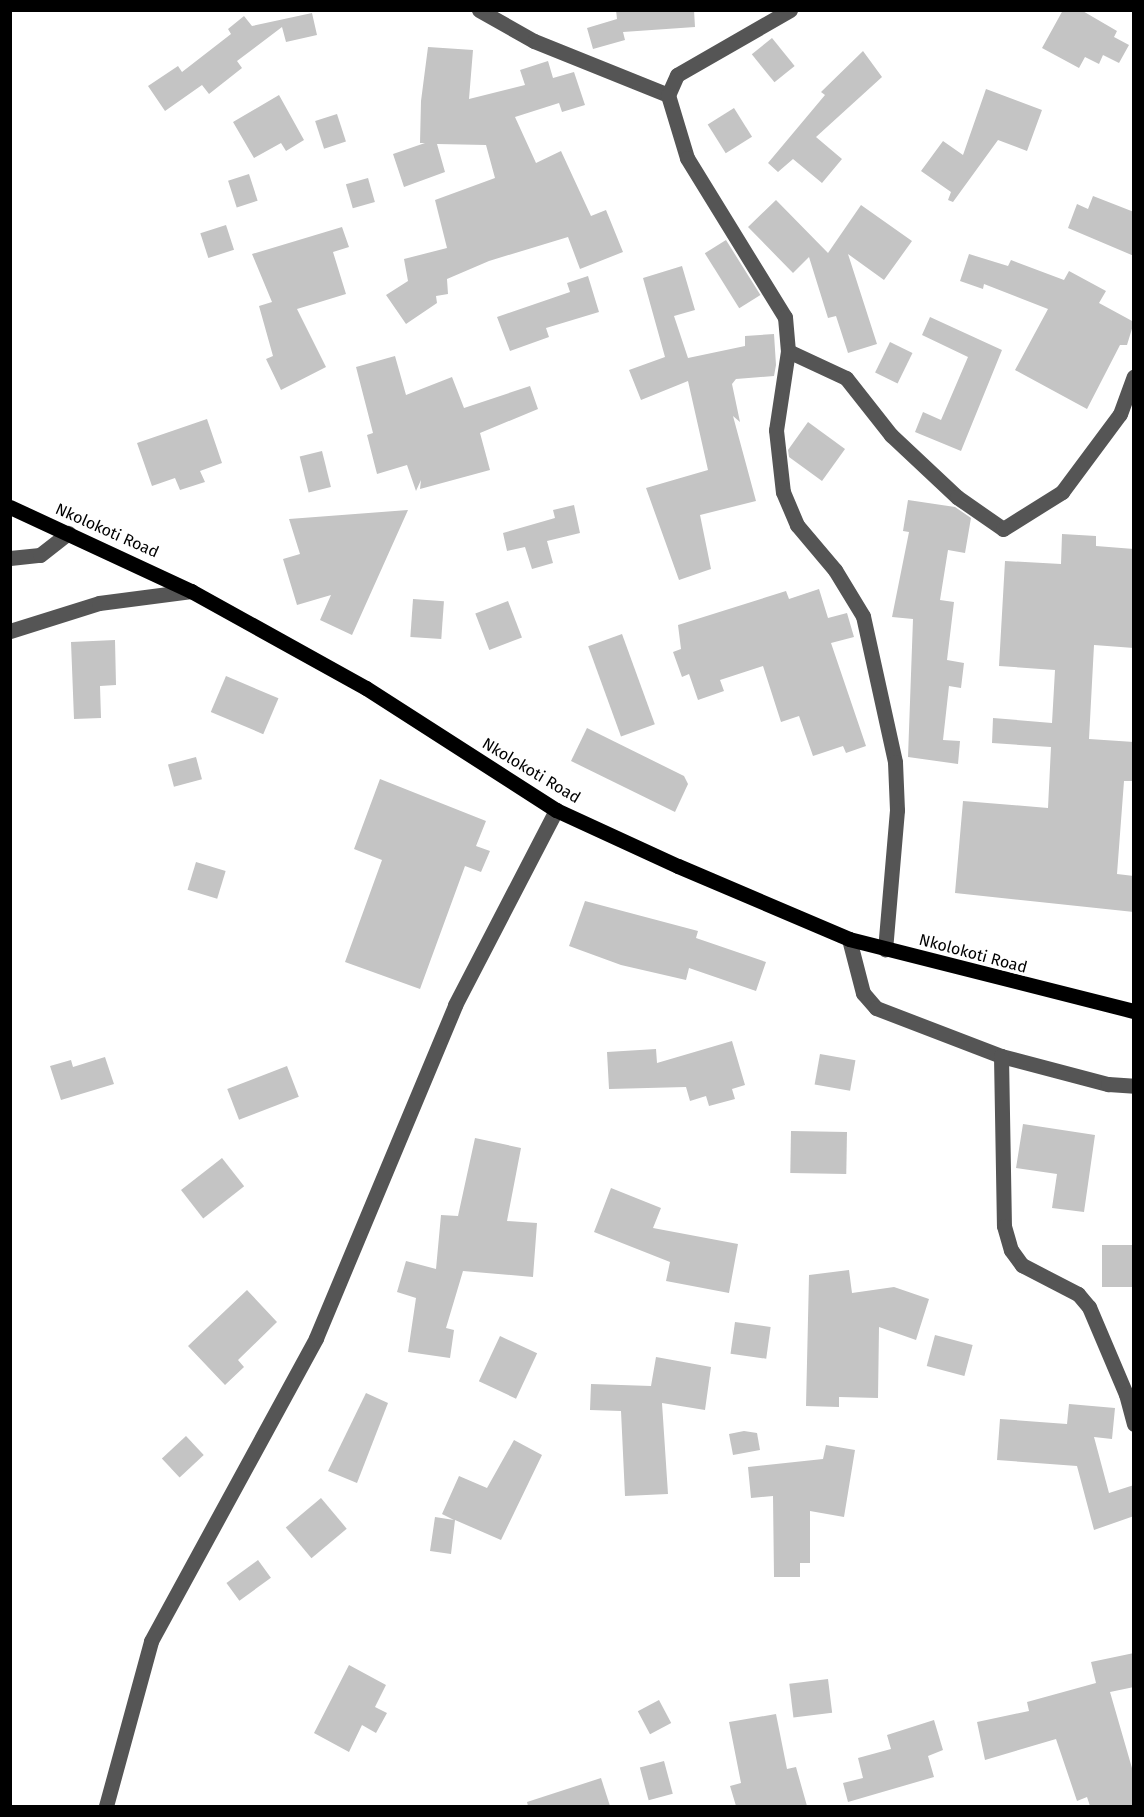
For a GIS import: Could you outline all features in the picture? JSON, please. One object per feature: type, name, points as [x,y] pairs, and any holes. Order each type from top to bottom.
[{"type":"main road","name":"Nkolokoti Road","points":[[10,507],[191,591],[366,688],[556,810],[849,939],[1134,1011]]},
{"type":"street","points":[[479,10],[534,41],[668,95]]},
{"type":"street","points":[[790,10],[677,75],[668,95],[687,158],[785,317],[788,351],[776,430],[783,492],[797,525],[835,570],[863,616],[895,762],[897,810],[885,949]]},
{"type":"street","points":[[788,351],[846,378],[891,435],[957,497],[1003,529],[1062,492],[1120,414],[1134,376]]},
{"type":"street","points":[[10,558],[40,555],[68,533]]},
{"type":"street","points":[[10,631],[99,603],[191,591]]},
{"type":"street","points":[[106,1806],[118,1746],[151,1641],[316,1338],[455,1005],[556,810]]},
{"type":"street","points":[[849,939],[863,993],[876,1008],[1001,1056],[1108,1084],[1134,1086]]},
{"type":"street","points":[[1001,1056],[1004,1226],[1011,1250],[1022,1265],[1078,1294],[1089,1306],[1126,1394],[1134,1424]]},
{"type":"building","points":[[616,10],[694,10],[695,27],[623,32],[625,40],[593,49],[587,28],[617,19]]},
{"type":"building","points":[[1063,10],[1081,10],[1117,31],[1114,37],[1129,45],[1119,63],[1103,55],[1099,64],[1085,57],[1079,68],[1042,48]]},
{"type":"building","points":[[312,13],[317,35],[286,42],[282,27],[237,61],[242,68],[209,94],[202,85],[165,111],[148,86],[178,66],[182,72],[231,34],[228,29],[244,16],[252,26]]},
{"type":"building","points":[[772,38],[795,66],[774,82],[752,54]]},
{"type":"building","points":[[428,47],[473,50],[469,99],[525,85],[520,70],[548,61],[553,78],[574,72],[585,105],[562,112],[559,103],[515,117],[536,163],[561,151],[591,216],[606,210],[623,252],[580,269],[568,237],[489,261],[447,279],[448,294],[436,296],[437,303],[406,324],[386,295],[408,281],[404,259],[447,248],[435,200],[495,178],[486,145],[437,144],[445,172],[404,187],[393,154],[425,143],[420,143],[421,101]]},
{"type":"building","points":[[863,51],[882,77],[816,137],[842,159],[822,183],[793,159],[778,172],[768,163],[825,95],[821,92]]},
{"type":"building","points":[[986,89],[1042,110],[1027,151],[998,140],[953,202],[948,200],[951,192],[921,171],[943,141],[963,155]]},
{"type":"building","points":[[279,95],[304,140],[286,151],[281,143],[254,158],[233,122]]},
{"type":"building","points":[[734,108],[752,137],[726,153],[708,124]]},
{"type":"building","points":[[337,114],[346,142],[324,149],[315,121]]},
{"type":"building","points":[[249,174],[258,201],[237,207],[228,181]]},
{"type":"building","points":[[368,178],[375,202],[353,208],[346,184]]},
{"type":"building","points":[[1093,196],[1134,212],[1134,256],[1068,228],[1077,204],[1088,209]]},
{"type":"building","points":[[776,200],[828,253],[861,205],[912,241],[884,280],[848,254],[877,344],[848,353],[836,316],[828,318],[809,257],[793,273],[748,227]]},
{"type":"building","points":[[226,225],[234,250],[208,258],[200,233]]},
{"type":"building","points":[[342,227],[349,247],[333,252],[346,294],[297,309],[326,367],[281,390],[266,359],[273,356],[259,306],[272,302],[252,254]]},
{"type":"building","points":[[726,240],[760,295],[739,308],[705,253]]},
{"type":"building","points":[[969,254],[1008,266],[1011,260],[1064,280],[1069,271],[1106,291],[1099,303],[1134,322],[1127,345],[1120,345],[1087,409],[1015,370],[1048,309],[984,284],[983,289],[960,281]]},
{"type":"building","points":[[682,266],[695,310],[674,316],[688,358],[745,346],[745,336],[774,334],[776,365],[774,376],[736,379],[732,384],[740,422],[733,416],[756,501],[700,515],[711,569],[679,580],[646,488],[708,470],[688,381],[641,400],[629,370],[665,357],[643,278]]},
{"type":"building","points":[[588,276],[599,312],[546,328],[549,337],[510,351],[497,317],[570,292],[567,283]]},
{"type":"building","points":[[930,317],[1002,350],[961,451],[915,432],[923,412],[941,420],[968,357],[922,335]]},
{"type":"building","points":[[890,342],[912,353],[898,384],[875,373]]},
{"type":"building","points":[[395,356],[406,395],[452,377],[464,408],[530,386],[538,409],[480,433],[490,470],[420,489],[421,480],[416,491],[407,465],[377,474],[367,435],[373,433],[356,367]]},
{"type":"building","points":[[207,419],[222,463],[200,471],[205,482],[180,490],[175,478],[152,486],[137,443]]},
{"type":"building","points":[[808,422],[845,449],[822,481],[789,457],[788,450]]},
{"type":"building","points":[[322,451],[331,487],[309,492],[300,457]]},
{"type":"building","points":[[908,500],[955,507],[971,518],[965,553],[948,550],[940,600],[954,602],[947,660],[964,663],[961,688],[949,686],[943,740],[960,741],[958,764],[908,757],[913,619],[892,617],[909,532],[903,531]]},
{"type":"building","points":[[574,505],[580,533],[547,541],[553,563],[532,569],[525,547],[507,551],[503,533],[555,518],[553,510]]},
{"type":"building","points":[[408,510],[352,635],[320,620],[331,595],[297,605],[283,559],[300,554],[289,519]]},
{"type":"building","points":[[1062,534],[1096,536],[1096,546],[1134,549],[1134,648],[1094,645],[1089,739],[1134,742],[1134,781],[1124,781],[1117,874],[1134,876],[1134,912],[955,893],[963,801],[1048,808],[1051,747],[992,743],[993,718],[1052,723],[1055,670],[999,666],[1005,561],[1061,564]]},
{"type":"building","points":[[819,589],[828,618],[847,613],[854,637],[831,643],[866,746],[846,753],[843,746],[813,756],[799,716],[781,722],[763,666],[720,680],[724,691],[698,700],[689,674],[682,677],[673,652],[681,649],[678,625],[786,591],[789,599]]},
{"type":"building","points":[[413,599],[444,601],[441,639],[410,637]]},
{"type":"building","points":[[508,601],[522,637],[489,650],[475,614]]},
{"type":"building","points":[[622,634],[655,724],[621,737],[588,646]]},
{"type":"building","points":[[115,640],[116,685],[100,686],[101,718],[74,719],[71,642]]},
{"type":"building","points":[[226,676],[278,698],[263,734],[211,712]]},
{"type":"building","points":[[587,728],[684,776],[688,784],[675,812],[571,761]]},
{"type":"building","points":[[196,757],[202,779],[174,787],[168,765]]},
{"type":"building","points":[[380,779],[486,821],[476,846],[490,851],[481,872],[465,866],[420,989],[345,962],[382,860],[354,849]]},
{"type":"building","points":[[196,862],[226,871],[217,899],[188,890]]},
{"type":"building","points":[[585,901],[698,931],[696,938],[766,962],[756,991],[689,968],[686,980],[621,965],[569,946]]},
{"type":"building","points":[[732,1041],[745,1085],[732,1089],[735,1099],[709,1106],[706,1096],[690,1101],[686,1087],[609,1089],[607,1052],[656,1049],[657,1063]]},
{"type":"building","points":[[820,1054],[855,1060],[850,1091],[815,1085]]},
{"type":"building","points":[[105,1057],[114,1084],[61,1100],[50,1066],[71,1060],[73,1067]]},
{"type":"building","points":[[287,1066],[299,1097],[239,1120],[227,1089]]},
{"type":"building","points":[[1023,1124],[1095,1135],[1084,1212],[1052,1208],[1057,1174],[1016,1168]]},
{"type":"building","points":[[791,1131],[847,1132],[846,1174],[790,1173]]},
{"type":"building","points":[[475,1138],[521,1148],[507,1221],[537,1223],[533,1277],[463,1271],[446,1328],[454,1330],[450,1358],[408,1352],[416,1298],[397,1292],[406,1261],[436,1269],[441,1215],[458,1216]]},
{"type":"building","points":[[222,1158],[244,1186],[203,1218],[181,1190]]},
{"type":"building","points":[[611,1188],[661,1208],[653,1228],[738,1244],[729,1293],[666,1281],[670,1262],[594,1232]]},
{"type":"building","points":[[1102,1245],[1134,1245],[1134,1287],[1102,1287]]},
{"type":"building","points":[[849,1270],[852,1293],[894,1287],[929,1299],[916,1340],[879,1327],[878,1398],[839,1397],[839,1407],[806,1406],[809,1275]]},
{"type":"building","points":[[247,1290],[277,1322],[238,1360],[244,1367],[225,1385],[188,1346]]},
{"type":"building","points":[[735,1322],[771,1327],[766,1359],[731,1354]]},
{"type":"building","points":[[935,1335],[973,1345],[964,1376],[927,1366]]},
{"type":"building","points":[[500,1336],[537,1353],[516,1399],[479,1381]]},
{"type":"building","points":[[656,1357],[711,1367],[705,1410],[662,1403],[668,1494],[625,1496],[621,1411],[590,1410],[591,1384],[651,1386]]},
{"type":"building","points":[[366,1393],[388,1403],[357,1483],[328,1471]]},
{"type":"building","points":[[1069,1404],[1115,1408],[1112,1439],[1094,1437],[1109,1493],[1134,1485],[1134,1516],[1094,1530],[1077,1466],[997,1460],[1000,1419],[1067,1424]]},
{"type":"building","points":[[744,1431],[757,1433],[760,1450],[733,1455],[729,1434]]},
{"type":"building","points":[[186,1436],[204,1455],[180,1478],[162,1459]]},
{"type":"building","points":[[514,1440],[542,1455],[501,1540],[455,1520],[451,1554],[430,1551],[435,1517],[454,1520],[442,1514],[459,1476],[487,1488]]},
{"type":"building","points":[[826,1445],[855,1450],[844,1517],[810,1511],[810,1563],[800,1563],[800,1577],[774,1577],[773,1496],[751,1498],[748,1467],[823,1459]]},
{"type":"building","points":[[321,1498],[347,1529],[311,1558],[286,1528]]},
{"type":"building","points":[[258,1560],[271,1578],[239,1601],[226,1583]]},
{"type":"building","points":[[1134,1653],[1134,1687],[1110,1692],[1134,1775],[1134,1806],[1090,1806],[1087,1797],[1077,1801],[1056,1739],[985,1760],[977,1722],[1029,1711],[1027,1702],[1096,1683],[1091,1662]]},
{"type":"building","points":[[349,1665],[386,1685],[375,1707],[387,1713],[376,1733],[362,1725],[349,1752],[314,1733]]},
{"type":"building","points":[[828,1679],[832,1713],[793,1717],[789,1684]]},
{"type":"building","points":[[659,1700],[671,1723],[650,1734],[638,1711]]},
{"type":"building","points":[[776,1714],[787,1769],[796,1767],[807,1806],[736,1806],[730,1786],[741,1783],[729,1722]]},
{"type":"building","points":[[934,1720],[943,1750],[928,1756],[934,1777],[848,1802],[843,1783],[863,1778],[858,1758],[891,1749],[887,1735]]},
{"type":"building","points":[[664,1761],[673,1794],[649,1800],[640,1767]]},
{"type":"building","points":[[601,1778],[610,1806],[528,1806],[527,1802]]}]
